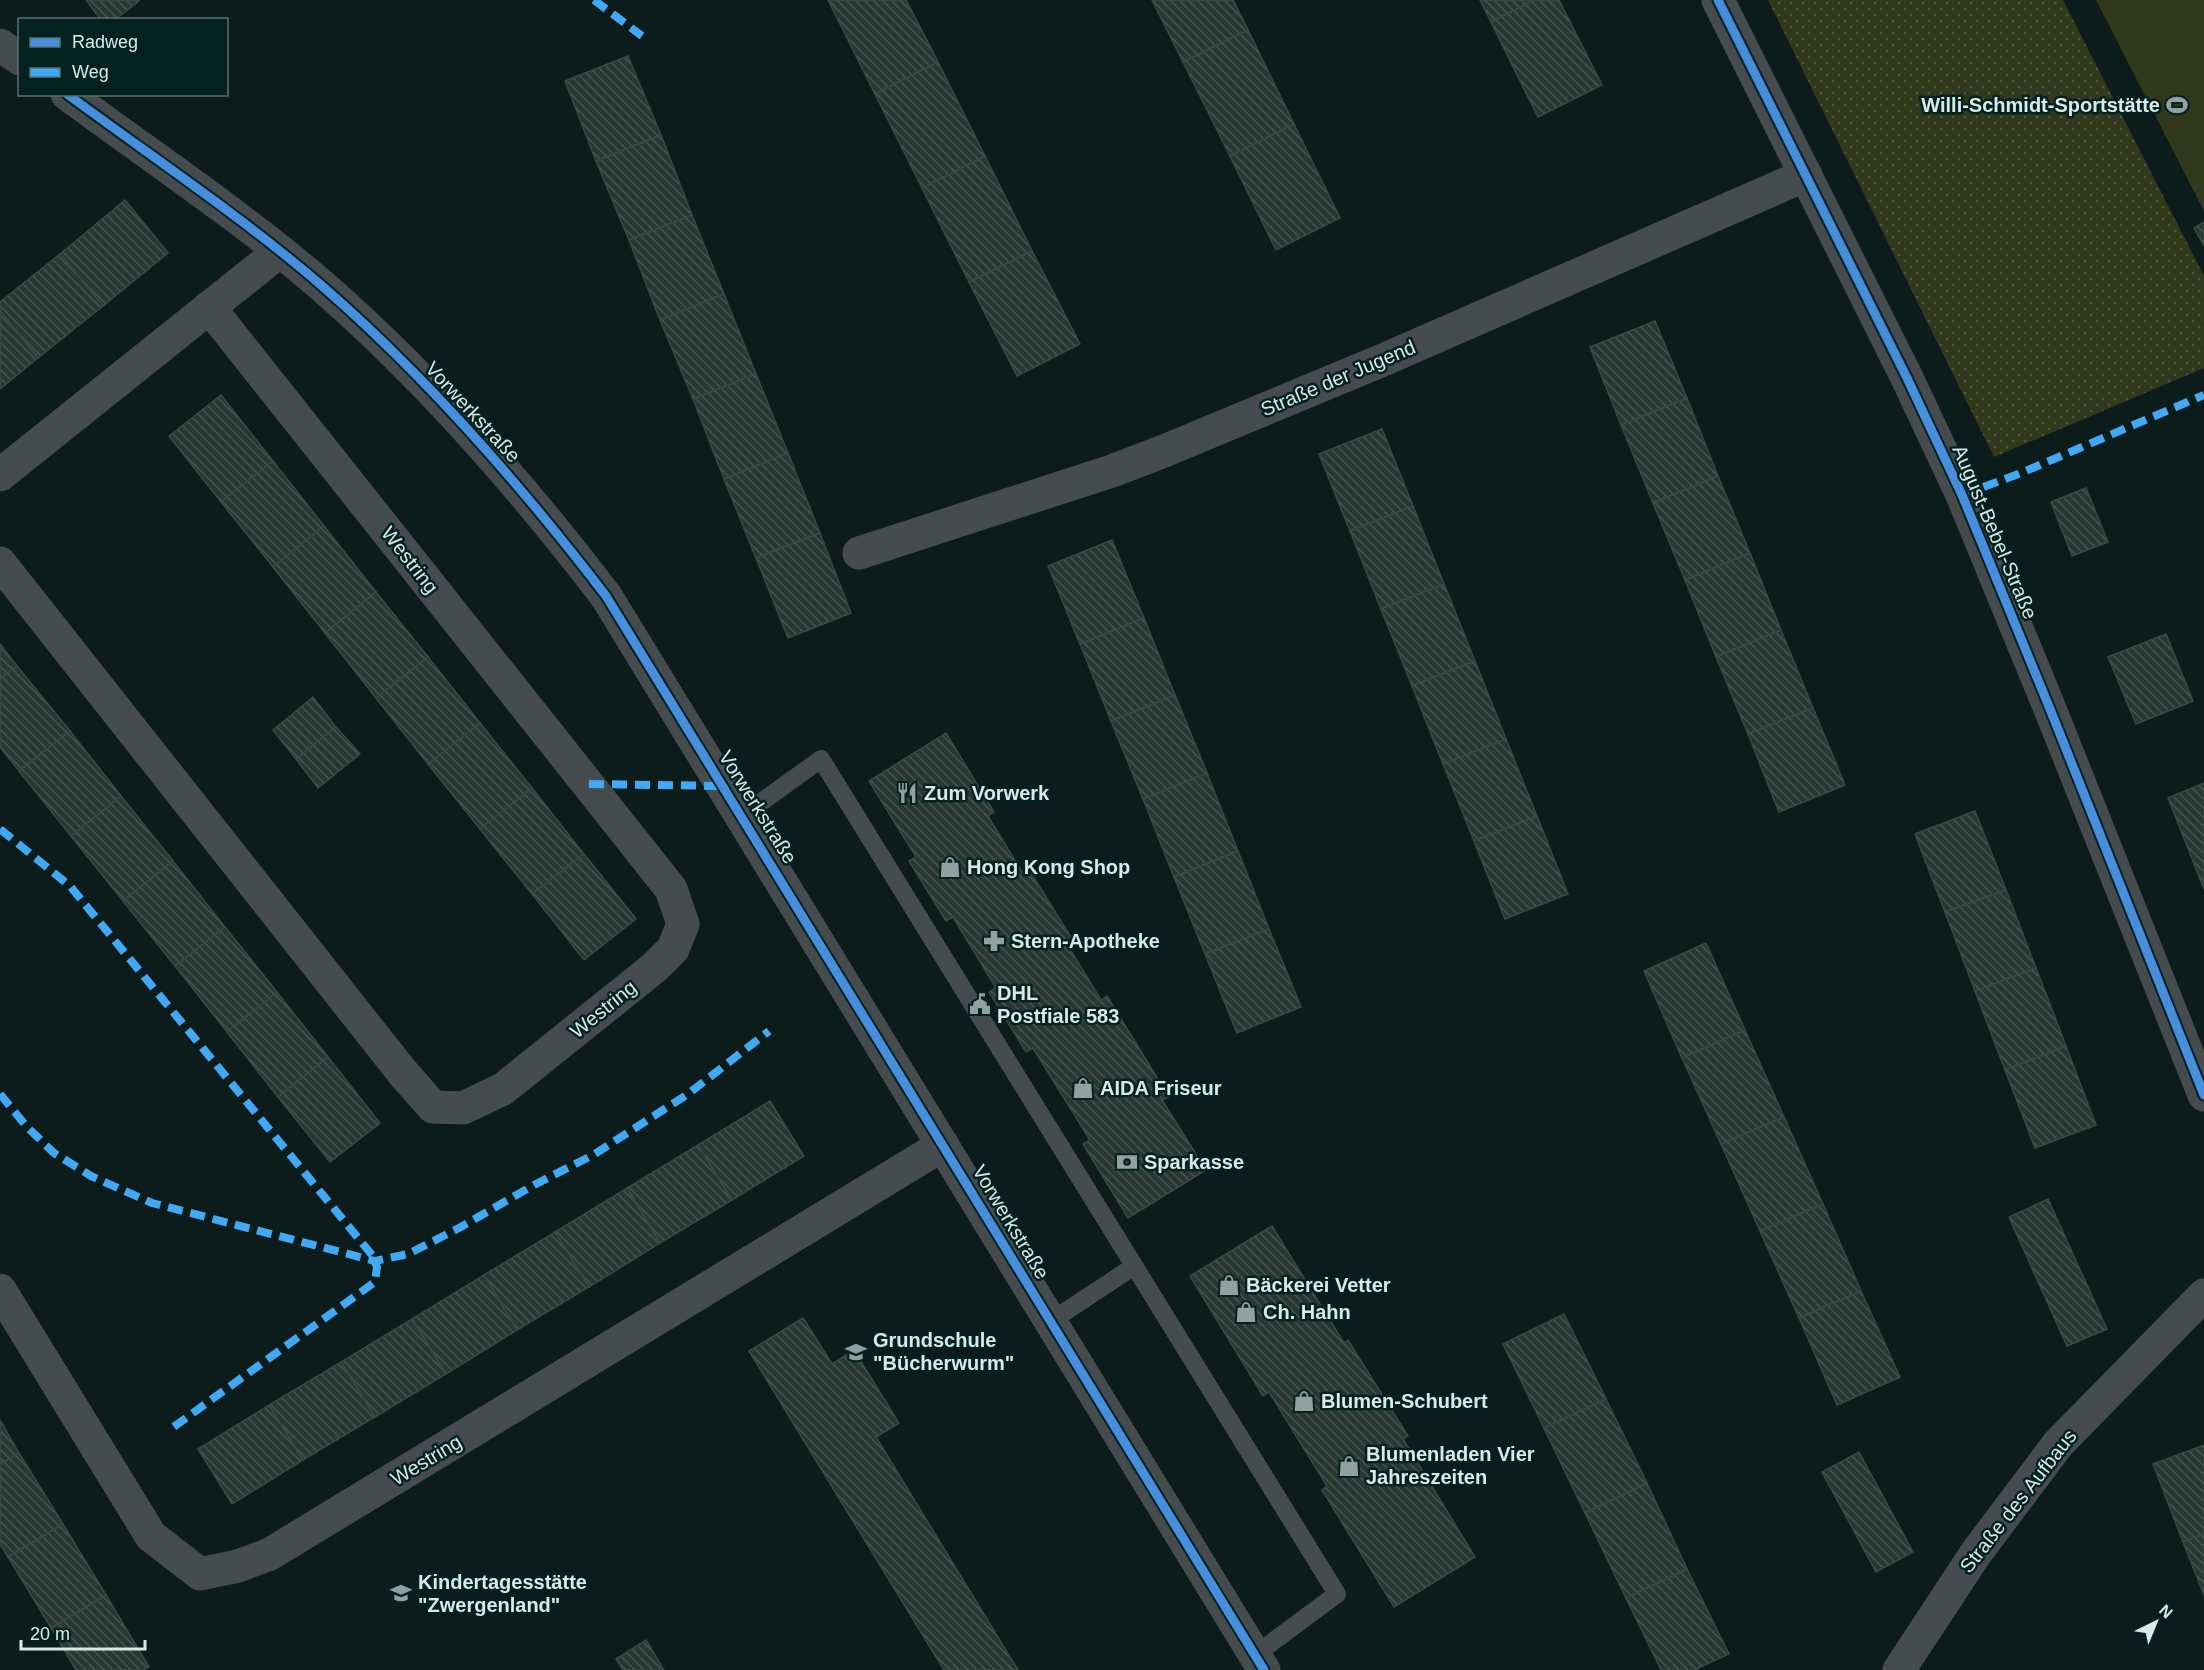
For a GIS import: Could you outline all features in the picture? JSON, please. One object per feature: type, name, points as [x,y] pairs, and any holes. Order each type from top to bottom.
[{"type":"street","name":"August-Bebel-Straße","points":[[1718,0],[1907,378],[1962,495],[2204,1095]]},
{"type":"street","points":[[0,45],[18,58]]},
{"type":"street","name":"Vorwerkstraße","points":[[70,96],[280,251],[375,333],[481,445],[556,531],[606,596],[1259,1663]]},
{"type":"street","name":"Straße der Jugend","points":[[859,553],[1112,471],[1164,451],[1383,360],[1806,176]]},
{"type":"street","points":[[0,475],[280,251]]},
{"type":"street","name":"Westring","points":[[0,563],[433,1107],[463,1108],[503,1089],[655,967],[673,949],[683,924],[671,889],[209,307]]},
{"type":"street","name":"Westring","points":[[0,1290],[151,1536],[200,1574],[238,1566],[270,1554],[943,1145]]},
{"type":"street","name":"Straße des Aufbaus","points":[[1899,1670],[1976,1553],[2058,1444],[2204,1295]]},
{"type":"lane","points":[[742,816],[821,759],[1337,1594],[1259,1663]]},
{"type":"lane","points":[[1051,1321],[1133,1267]]},
{"type":"green space","points":[[1768,0],[2063,0],[2204,276],[2204,368],[1994,457]]},
{"type":"green space","name":"Willi-Schmidt-Sportstätte","points":[[2096,0],[2204,0],[2204,211]]},
{"type":"building","points":[[86,0],[140,0],[118,18],[100,18]]},
{"type":"building","points":[[828,0],[906,0],[938,62],[875,94]]},
{"type":"building","points":[[1152,0],[1233,0],[1248,30],[1183,62]]},
{"type":"building","points":[[1480,0],[1534,0],[1491,22]]},
{"type":"building","points":[[1534,0],[1559,0],[1602,85],[1538,117],[1491,22]]},
{"type":"building","points":[[1248,30],[1294,124],[1230,156],[1183,62]]},
{"type":"building","points":[[628,56],[661,135],[596,161],[565,81]]},
{"type":"building","points":[[938,62],[985,156],[922,188],[875,94]]},
{"type":"building","points":[[1294,124],[1340,218],[1276,250],[1230,156]]},
{"type":"building","points":[[661,135],[692,215],[629,240],[596,161]]},
{"type":"building","points":[[985,156],[1032,251],[969,282],[922,188]]},
{"type":"building","points":[[125,200],[168,253],[103,306],[60,254]]},
{"type":"building","points":[[692,215],[724,294],[660,320],[629,240]]},
{"type":"building","points":[[2204,222],[2204,246],[2194,228]]},
{"type":"building","points":[[1032,251],[1080,344],[1017,376],[969,282]]},
{"type":"building","points":[[60,254],[103,306],[38,358],[0,311],[0,302]]},
{"type":"building","points":[[724,294],[756,374],[693,399],[660,320]]},
{"type":"building","points":[[0,311],[38,358],[0,389]]},
{"type":"building","points":[[1655,321],[1687,398],[1621,425],[1590,347]]},
{"type":"building","points":[[756,374],[788,453],[724,479],[693,399]]},
{"type":"building","points":[[221,395],[273,461],[221,502],[169,436]]},
{"type":"building","points":[[1687,398],[1718,476],[1653,503],[1621,425]]},
{"type":"building","points":[[1382,429],[1413,506],[1350,531],[1319,454]]},
{"type":"building","points":[[788,453],[820,533],[756,558],[724,479]]},
{"type":"building","points":[[273,461],[324,526],[273,567],[221,502]]},
{"type":"building","points":[[1718,476],[1750,553],[1685,580],[1653,503]]},
{"type":"building","points":[[2086,488],[2108,542],[2072,556],[2051,502]]},
{"type":"building","points":[[1413,506],[1444,584],[1381,609],[1350,531]]},
{"type":"building","points":[[324,526],[376,592],[325,633],[273,567]]},
{"type":"building","points":[[820,533],[851,613],[788,638],[756,558]]},
{"type":"building","points":[[1112,540],[1144,618],[1080,644],[1048,566]]},
{"type":"building","points":[[1750,553],[1781,630],[1716,657],[1685,580]]},
{"type":"building","points":[[1444,584],[1475,661],[1412,686],[1381,609]]},
{"type":"building","points":[[376,592],[428,657],[376,698],[325,633]]},
{"type":"building","points":[[1144,618],[1175,695],[1111,721],[1080,644]]},
{"type":"building","points":[[1781,630],[1813,708],[1748,734],[1716,657]]},
{"type":"building","points":[[2166,634],[2193,701],[2136,724],[2108,657]]},
{"type":"building","points":[[0,644],[17,666],[0,679]]},
{"type":"building","points":[[428,657],[480,723],[428,764],[376,698]]},
{"type":"building","points":[[1475,661],[1506,739],[1443,764],[1412,686]]},
{"type":"building","points":[[17,666],[70,731],[19,771],[0,747],[0,679]]},
{"type":"building","points":[[1175,695],[1207,773],[1143,799],[1111,721]]},
{"type":"building","points":[[313,697],[336,727],[296,759],[273,730]]},
{"type":"building","points":[[1813,708],[1845,785],[1779,812],[1748,734]]},
{"type":"building","points":[[480,723],[532,788],[480,829],[428,764]]},
{"type":"building","points":[[336,727],[360,754],[318,788],[296,759]]},
{"type":"building","points":[[70,731],[121,796],[71,836],[19,771]]},
{"type":"building","points":[[946,733],[994,812],[988,816],[1022,872],[1028,868],[1074,942],[1068,946],[1101,1000],[1107,996],[1169,1097],[1162,1100],[1206,1170],[1128,1218],[1083,1144],[1090,1140],[1033,1048],[1026,1052],[989,992],[996,988],[953,917],[946,921],[909,861],[916,857],[869,781]]},
{"type":"building","points":[[1506,739],[1537,816],[1474,841],[1443,764]]},
{"type":"building","points":[[1207,773],[1238,851],[1174,877],[1143,799]]},
{"type":"building","points":[[2204,783],[2204,889],[2168,798]]},
{"type":"building","points":[[532,788],[584,854],[532,894],[480,829]]},
{"type":"building","points":[[121,796],[173,861],[123,901],[71,836]]},
{"type":"building","points":[[1975,811],[2006,890],[1945,912],[1915,834]]},
{"type":"building","points":[[1537,816],[1568,894],[1505,919],[1474,841]]},
{"type":"building","points":[[1238,851],[1269,929],[1205,954],[1174,877]]},
{"type":"building","points":[[584,854],[636,919],[584,960],[532,894]]},
{"type":"building","points":[[173,861],[225,927],[175,966],[123,901]]},
{"type":"building","points":[[2006,890],[2036,968],[1975,991],[1945,912]]},
{"type":"building","points":[[225,927],[277,992],[227,1032],[175,966]]},
{"type":"building","points":[[1269,929],[1301,1007],[1237,1033],[1205,954]]},
{"type":"building","points":[[1706,943],[1745,1030],[1682,1058],[1644,971]]},
{"type":"building","points":[[2036,968],[2066,1046],[2005,1070],[1975,991]]},
{"type":"building","points":[[277,992],[328,1057],[278,1097],[227,1032]]},
{"type":"building","points":[[1745,1030],[1784,1117],[1721,1144],[1682,1058]]},
{"type":"building","points":[[2066,1046],[2096,1125],[2035,1148],[2005,1070]]},
{"type":"building","points":[[328,1057],[380,1123],[330,1162],[278,1097]]},
{"type":"building","points":[[770,1101],[804,1156],[732,1200],[698,1145]]},
{"type":"building","points":[[1784,1117],[1823,1204],[1760,1231],[1721,1144]]},
{"type":"building","points":[[698,1145],[732,1200],[660,1243],[627,1188]]},
{"type":"building","points":[[627,1188],[660,1243],[589,1287],[555,1232]]},
{"type":"building","points":[[2048,1199],[2107,1329],[2067,1346],[2009,1217]]},
{"type":"building","points":[[1823,1204],[1861,1291],[1799,1318],[1760,1231]]},
{"type":"building","points":[[1272,1226],[1344,1343],[1348,1340],[1408,1436],[1403,1439],[1475,1557],[1394,1607],[1322,1490],[1327,1486],[1269,1392],[1263,1396],[1190,1276]]},
{"type":"building","points":[[555,1232],[589,1287],[517,1330],[484,1275]]},
{"type":"building","points":[[484,1275],[517,1330],[446,1374],[412,1319]]},
{"type":"building","points":[[1861,1291],[1900,1377],[1837,1405],[1799,1318]]},
{"type":"building","points":[[1564,1314],[1606,1399],[1544,1428],[1503,1344]]},
{"type":"building","name":"Grundschule \"Bücherwurm\"","points":[[803,1318],[832,1364],[854,1350],[899,1423],[876,1437],[1018,1670],[944,1670],[749,1351]]},
{"type":"building","points":[[412,1319],[446,1374],[375,1417],[341,1362]]},
{"type":"building","points":[[341,1362],[375,1417],[303,1460],[269,1405]]},
{"type":"building","points":[[1606,1399],[1647,1483],[1585,1513],[1544,1428]]},
{"type":"building","points":[[269,1405],[303,1460],[232,1504],[198,1449]]},
{"type":"building","points":[[0,1420],[19,1453],[0,1464]]},
{"type":"building","points":[[2204,1445],[2204,1534],[2183,1542],[2153,1464]]},
{"type":"building","points":[[1859,1452],[1913,1552],[1876,1572],[1822,1472]]},
{"type":"building","points":[[19,1453],[63,1524],[8,1557],[0,1544],[0,1464]]},
{"type":"building","points":[[1647,1483],[1687,1569],[1626,1598],[1585,1513]]},
{"type":"building","points":[[63,1524],[106,1595],[51,1628],[8,1557]]},
{"type":"building","points":[[2204,1534],[2204,1595],[2183,1542]]},
{"type":"building","points":[[1687,1569],[1729,1654],[1694,1670],[1661,1670],[1626,1598]]},
{"type":"building","points":[[106,1595],[149,1667],[143,1670],[76,1670],[51,1628]]},
{"type":"building","points":[[646,1640],[664,1670],[623,1670],[616,1659]]},
{"type":"marked path","points":[[594,0],[642,36]]},
{"type":"marked path","points":[[1962,495],[2021,473],[2204,395]]},
{"type":"marked path","points":[[589,784],[724,786]]},
{"type":"marked path","points":[[0,829],[70,886],[372,1255],[377,1267],[375,1282],[172,1428]]},
{"type":"marked path","points":[[0,1094],[27,1127],[54,1153],[91,1176],[152,1203],[375,1261],[408,1254],[593,1155],[688,1094],[769,1031]]},
{"type":"cycle path","points":[[1718,0],[1907,378],[1962,495],[2204,1095]]},
{"type":"cycle path","points":[[70,96],[260,235],[360,320],[471,433],[541,514],[606,596],[1264,1670]]},
{"type":"place","name":"Willi-Schmidt-Sportstätte","points":[[2177,105]]},
{"type":"place","name":"Zum Vorwerk","points":[[907,793]]},
{"type":"place","name":"Hong Kong Shop","points":[[950,867]]},
{"type":"place","name":"Stern-Apotheke","points":[[994,941]]},
{"type":"place","name":"DHL Postfiale 583","points":[[980,1004]]},
{"type":"place","name":"AIDA Friseur","points":[[1083,1088]]},
{"type":"place","name":"Sparkasse","points":[[1127,1162]]},
{"type":"place","name":"Bäckerei Vetter","points":[[1229,1285]]},
{"type":"place","name":"Ch. Hahn","points":[[1246,1312]]},
{"type":"place","name":"Grundschule \"Bücherwurm\"","points":[[856,1352]]},
{"type":"place","name":"Blumen-Schubert","points":[[1304,1401]]},
{"type":"place","name":"Blumenladen Vier Jahreszeiten","points":[[1349,1466]]},
{"type":"place","name":"Kindertagesstätte \"Zwergenland\"","points":[[401,1593]]}]
